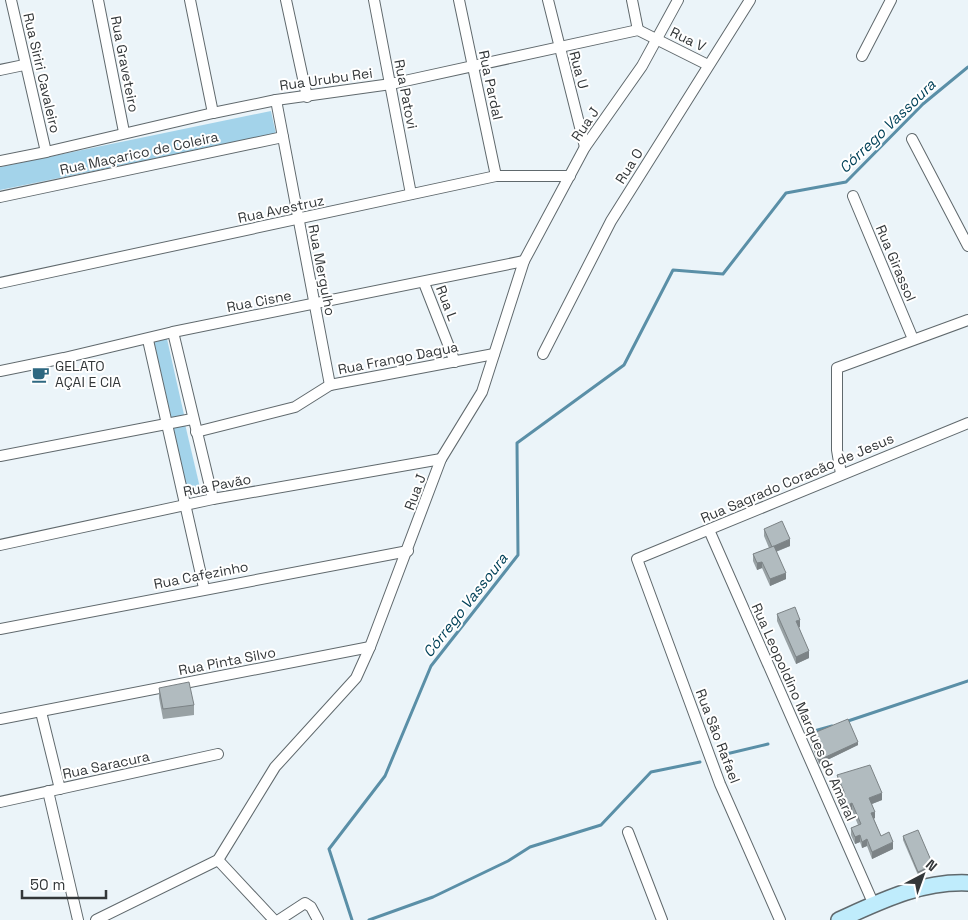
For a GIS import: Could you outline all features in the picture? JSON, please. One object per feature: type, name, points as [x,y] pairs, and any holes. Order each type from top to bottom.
[{"type":"main road","points":[[839,920],[918,887],[951,882],[968,883]]},
{"type":"street","name":"Rua Siriri Cavaleiro","points":[[11,0],[24,65],[46,152]]},
{"type":"street","name":"Rua Graveteiro","points":[[98,0],[124,132]]},
{"type":"street","points":[[190,0],[213,113]]},
{"type":"street","points":[[286,0],[307,97]]},
{"type":"street","name":"Rua Patovi","points":[[374,0],[411,194]]},
{"type":"street","name":"Rua Pardal","points":[[459,0],[496,176]]},
{"type":"street","name":"Rua U","points":[[548,0],[585,147]]},
{"type":"street","points":[[632,0],[638,30],[655,38]]},
{"type":"street","name":"Rua J","points":[[218,860],[275,767],[356,678],[408,551],[441,459],[482,392],[524,261],[585,147],[642,66],[655,38],[678,0]]},
{"type":"street","name":"Rua O","points":[[543,354],[611,221],[750,0]]},
{"type":"street","points":[[862,56],[891,0]]},
{"type":"street","name":"Rua Urubu Rei","points":[[0,161],[46,152],[124,132],[276,100],[391,84],[638,30]]},
{"type":"street","name":"Rua V","points":[[655,38],[708,64]]},
{"type":"street","points":[[0,70],[24,65]]},
{"type":"street","name":"Rua Mergulho","points":[[276,100],[330,385]]},
{"type":"street","name":"Rua Maçarico de Coleira","points":[[0,197],[283,137]]},
{"type":"street","points":[[912,139],[968,246]]},
{"type":"street","name":"Rua Avestruz","points":[[0,283],[496,176],[570,176]]},
{"type":"street","name":"Rua Girassol","points":[[853,196],[913,340]]},
{"type":"street","name":"Rua Cisne","points":[[0,371],[148,340],[173,332],[424,283],[524,261]]},
{"type":"street","name":"Rua L","points":[[424,283],[455,362]]},
{"type":"street","points":[[841,474],[836,450],[837,368],[968,320]]},
{"type":"street","points":[[173,332],[192,419],[213,499]]},
{"type":"street","points":[[148,340],[204,588]]},
{"type":"street","name":"Rua Frango Dagua","points":[[196,432],[294,406],[330,385],[494,354]]},
{"type":"street","points":[[0,456],[192,419]]},
{"type":"street","name":"Rua Sagrado Coracão de Jesus","points":[[636,559],[968,423]]},
{"type":"street","name":"Rua Pavão","points":[[0,545],[213,499],[441,459]]},
{"type":"street","name":"Rua Leopoldino Marques do Amaral","points":[[710,530],[874,904]]},
{"type":"street","name":"Rua Cafezinho","points":[[0,628],[408,551]]},
{"type":"street","name":"Rua São Rafael","points":[[636,559],[720,784],[780,920]]},
{"type":"street","name":"Rua Pinta Silvo","points":[[0,719],[370,647]]},
{"type":"street","points":[[41,712],[60,789]]},
{"type":"street","name":"Rua Saracura","points":[[0,802],[218,754]]},
{"type":"street","points":[[48,790],[78,920]]},
{"type":"street","points":[[628,832],[662,920]]},
{"type":"street","points":[[96,920],[218,860],[274,920]]},
{"type":"street","points":[[279,920],[305,903],[311,907],[318,920]]},
{"type":"shaded area","points":[[271,111],[276,134],[0,190],[0,167]]},
{"type":"shaded area","points":[[167,339],[185,419],[172,421],[154,342]]},
{"type":"shaded area","points":[[185,424],[201,492],[188,495],[172,427]]},
{"type":"building","points":[[782,521],[790,539],[772,547],[764,529]]},
{"type":"building","points":[[774,546],[786,573],[770,579],[762,562],[757,563],[753,554]]},
{"type":"building","points":[[795,607],[800,620],[796,621],[809,651],[796,657],[777,614]]},
{"type":"building","points":[[189,682],[194,705],[163,709],[159,688]]},
{"type":"building","points":[[848,719],[858,742],[819,760],[809,735]]},
{"type":"building","points":[[870,765],[882,793],[869,798],[875,812],[871,813],[881,836],[889,832],[893,842],[872,852],[867,839],[862,842],[860,835],[855,837],[851,828],[861,824],[852,803],[846,806],[842,795],[845,794],[837,775]]},
{"type":"building","points":[[918,830],[933,865],[918,872],[903,836]]},
{"type":"waterway","name":"Córrego Vassoura","points":[[352,920],[329,849],[385,776],[431,666],[518,555],[517,443],[624,365],[673,270],[723,274],[786,193],[846,182],[923,104],[968,67]]},
{"type":"waterway","points":[[845,722],[968,681]]},
{"type":"waterway","points":[[807,733],[832,726]]},
{"type":"waterway","points":[[722,755],[768,744]]},
{"type":"waterway","points":[[369,920],[433,897],[508,861],[530,847],[601,825],[651,772],[700,762]]},
{"type":"place","name":"GELATO AÇAI E CIA","points":[[41,374]]}]
